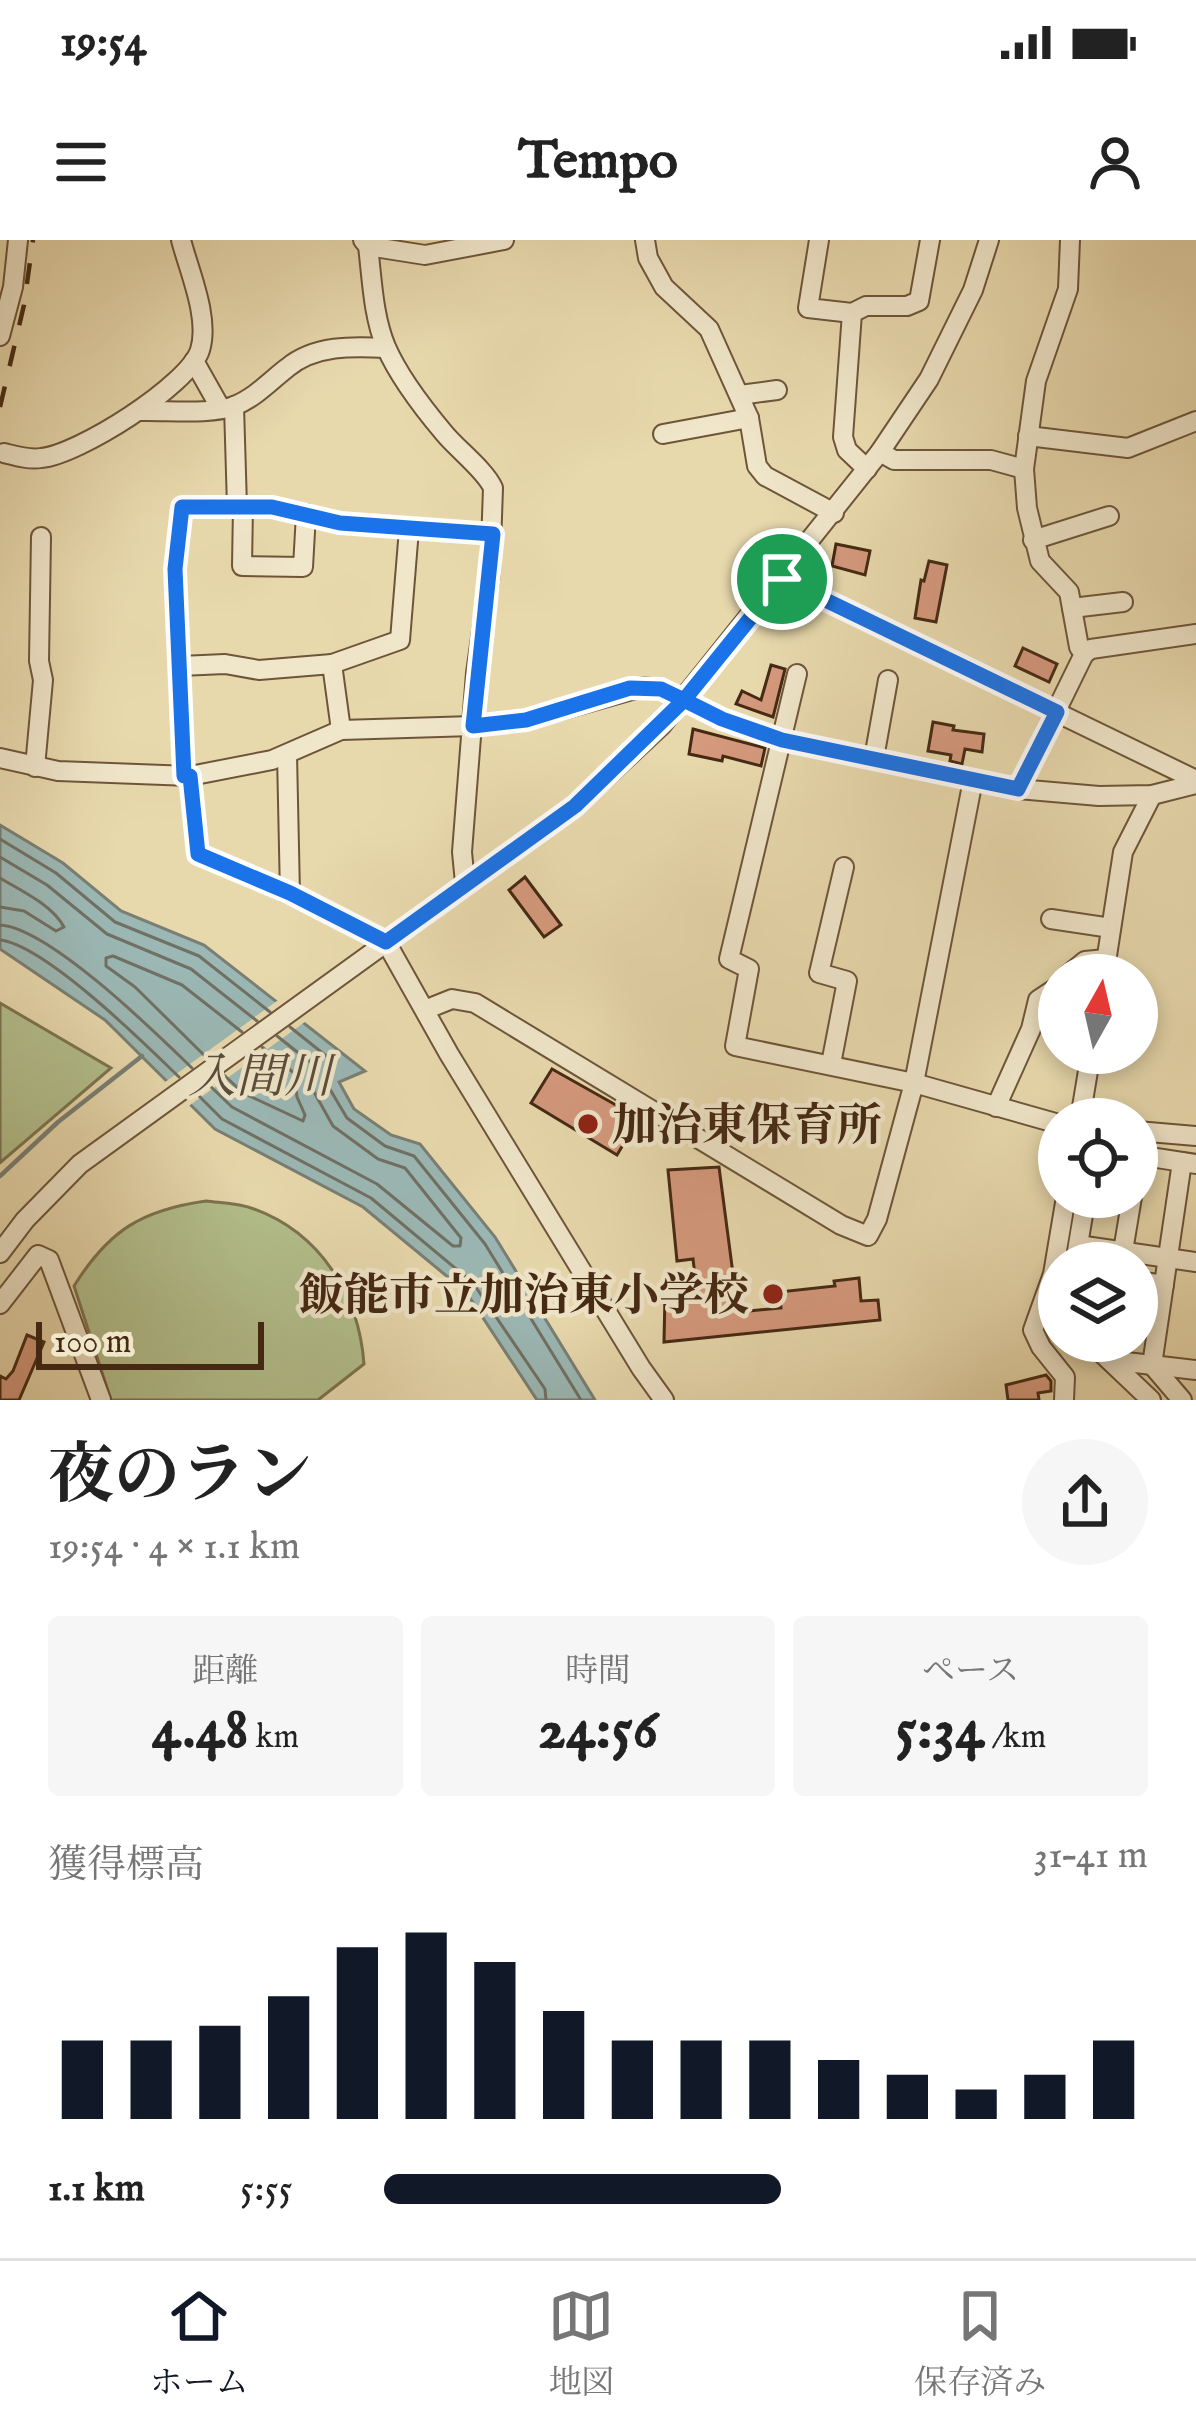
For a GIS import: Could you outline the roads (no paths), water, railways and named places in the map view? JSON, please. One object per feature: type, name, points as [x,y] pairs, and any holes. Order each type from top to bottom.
[{"type":"street","points":[[0,336],[17,240]]},
{"type":"street","points":[[4,453],[46,458],[125,422],[194,361],[202,347],[200,312],[181,240]]},
{"type":"street","points":[[465,884],[462,852],[493,534],[491,483],[426,411],[386,348],[366,243],[425,255],[504,240]]},
{"type":"street","points":[[645,240],[648,258],[664,287],[709,329],[749,418],[757,466],[765,476],[834,513]]},
{"type":"street","points":[[819,240],[808,308],[852,313],[866,306],[907,306],[919,301],[929,240]]},
{"type":"street","points":[[1,1249],[48,1195],[126,1130],[575,806],[684,700],[834,513],[929,379],[974,290],[988,240]]},
{"type":"street","points":[[1070,240],[1068,289],[1036,380],[1024,470],[1033,540],[1040,561],[1069,592],[1084,654]]},
{"type":"street","points":[[852,313],[842,437],[847,450],[867,469]]},
{"type":"street","points":[[140,411],[228,407],[265,389],[291,364],[318,352],[349,346],[386,348]]},
{"type":"street","points":[[194,361],[228,407],[242,566],[303,567],[305,514]]},
{"type":"street","points":[[740,395],[777,390]]},
{"type":"street","points":[[663,434],[749,418]]},
{"type":"street","points":[[1028,436],[1128,448],[1196,421]]},
{"type":"street","points":[[880,452],[894,460],[991,460],[1024,470]]},
{"type":"street","points":[[493,534],[340,523],[240,507],[182,507],[175,569],[187,776],[198,854],[290,893],[386,942],[482,1108],[664,1400]]},
{"type":"street","points":[[1033,540],[1109,516]]},
{"type":"street","points":[[180,666],[225,664],[259,670],[332,664],[400,640],[409,529]]},
{"type":"street","points":[[35,767],[43,680],[39,661],[41,537]]},
{"type":"street","points":[[782,579],[1196,782]]},
{"type":"street","points":[[1072,608],[1123,602]]},
{"type":"street","points":[[1018,789],[1084,654],[1091,649],[1196,634]]},
{"type":"street","points":[[332,664],[341,730]]},
{"type":"street","points":[[797,674],[729,959],[749,968],[735,1046],[914,1083],[1038,1118]]},
{"type":"street","points":[[874,758],[888,680]]},
{"type":"street","points":[[0,758],[111,775],[187,776],[287,755],[341,730],[526,720],[630,688],[661,689],[722,719],[782,740],[1018,789],[1152,795],[1196,782]]},
{"type":"street","points":[[287,755],[290,893]]},
{"type":"street","points":[[427,1010],[452,999],[475,1003],[841,1225],[868,1236],[877,1219],[914,1083],[973,780]]},
{"type":"street","points":[[1107,954],[1123,852],[1152,795]]},
{"type":"street","points":[[831,1064],[847,981],[819,973],[844,867]]},
{"type":"street","points":[[1051,919],[1111,928]]},
{"type":"street","points":[[995,1107],[1038,1000]]},
{"type":"street","points":[[1158,1133],[1196,1136]]},
{"type":"street","points":[[1158,1158],[1189,1163],[1168,1258],[1153,1365],[1181,1400]]},
{"type":"street","points":[[1062,1218],[1053,1274],[1033,1330],[1065,1377],[1064,1400]]},
{"type":"street","points":[[0,1304],[38,1255],[49,1260],[101,1400]]},
{"type":"street","points":[[1158,1256],[1196,1262]]},
{"type":"street","points":[[1158,1284],[1164,1285]]},
{"type":"street","points":[[1111,1362],[1151,1400]]},
{"type":"street","points":[[1127,1362],[1196,1370]]},
{"type":"water","name":"入間川","points":[[0,825],[63,863],[121,911],[204,945],[365,1071],[339,1082],[354,1109],[391,1135],[420,1144],[495,1237],[595,1400],[537,1400],[466,1292],[363,1207],[215,1129],[105,1020],[0,949]]},
{"type":"waterway","points":[[0,1176],[58,1122],[142,1056]]},
{"type":"railway","points":[[0,407],[24,305],[33,240]]},
{"type":"place","name":"加治東保育所","points":[[588,1124]]},
{"type":"place","name":"飯能市立加治東小学校","points":[[773,1294]]}]
